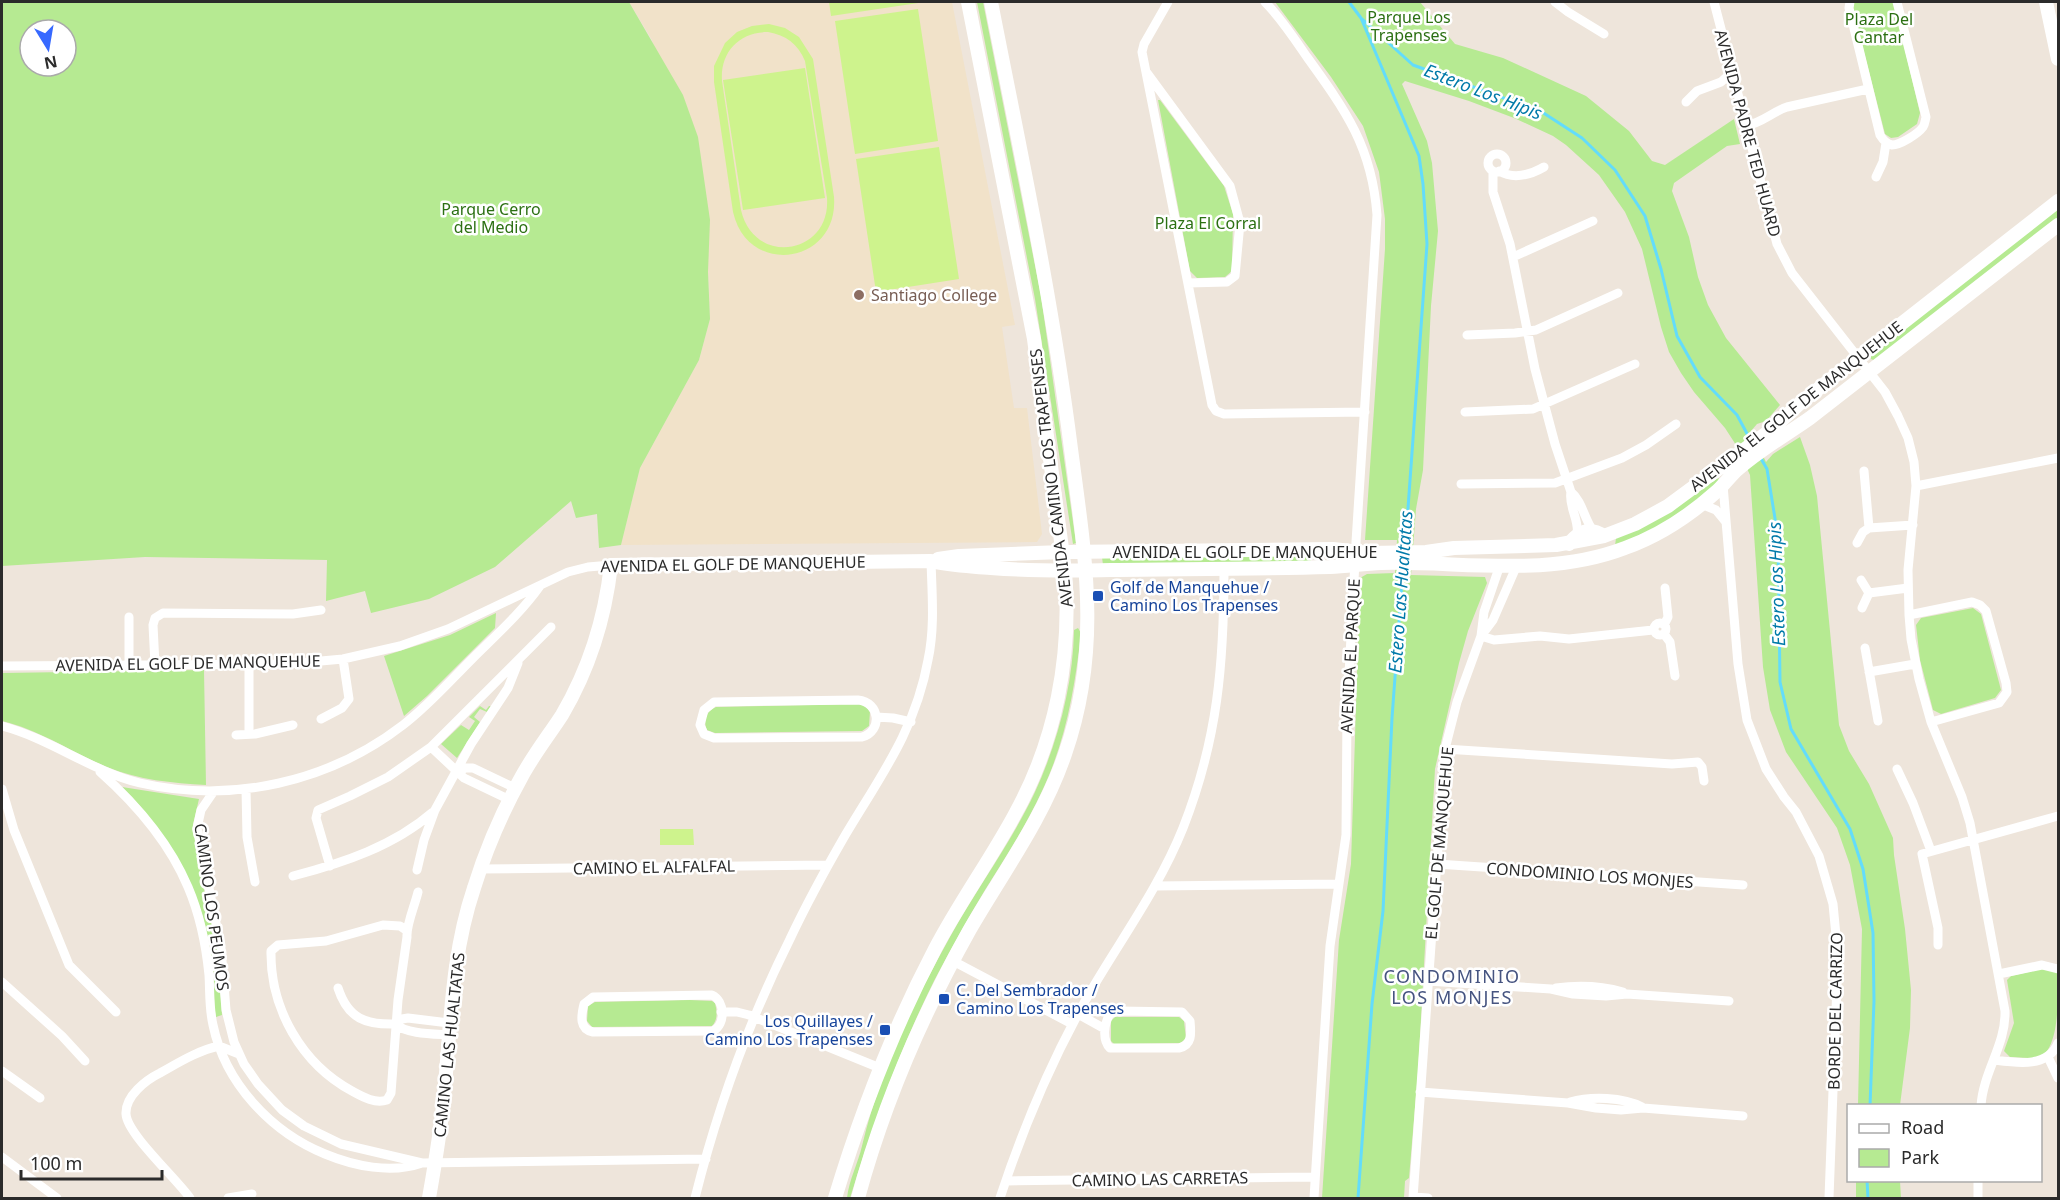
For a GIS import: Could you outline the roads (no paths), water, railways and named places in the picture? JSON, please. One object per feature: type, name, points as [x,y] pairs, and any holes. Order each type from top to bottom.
[{"type":"street","name":"AVENIDA CAMINO LOS TRAPENSES","points":[[839,1196],[856,1131],[909,1002],[936,947],[1033,780],[1047,742],[1064,669],[1067,628],[1065,571],[1034,339],[968,2]]},
{"type":"street","name":"AVENIDA CAMINO LOS TRAPENSES","points":[[858,1198],[875,1141],[917,1037],[953,961],[1033,827],[1059,772],[1077,712],[1085,670],[1089,629],[1085,552],[1064,387],[991,2]]},
{"type":"street","points":[[1168,2],[1143,46],[1142,52],[1211,402],[1218,412],[1224,414],[1365,412]]},
{"type":"street","name":"AVENIDA EL PARQUE","points":[[1265,2],[1342,105],[1359,135],[1372,176],[1378,227],[1354,566],[1347,713],[1347,816],[1330,946],[1314,1198]]},
{"type":"street","points":[[1555,2],[1604,34]]},
{"type":"street","name":"AVENIDA PADRE TED HUARD","points":[[1714,2],[1767,210],[1782,256],[1792,273],[1870,371],[1892,404],[1904,427],[1911,450],[1916,486],[1908,588],[1915,663],[1931,722],[1962,797],[1973,840],[2006,1020],[1995,1060],[1985,1081],[1980,1104]]},
{"type":"street","points":[[1850,2],[1849,8],[1880,135],[1886,143],[1892,145],[1900,143],[1921,129],[1925,125],[1926,117],[1897,2]]},
{"type":"street","points":[[2046,2],[2058,59]]},
{"type":"street","points":[[1146,71],[1227,181],[1240,218],[1235,276],[1227,282],[1188,283]]},
{"type":"street","points":[[1686,102],[1697,91],[1721,82],[1732,72]]},
{"type":"street","points":[[1721,82],[1735,83]]},
{"type":"street","points":[[1745,126],[1762,121],[1787,107],[1868,89]]},
{"type":"street","points":[[1876,177],[1883,162],[1886,143]]},
{"type":"street","points":[[1544,167],[1520,176],[1508,176],[1496,171],[1494,199],[1513,257],[1544,405],[1566,479],[1587,523],[1606,544],[1595,558]]},
{"type":"street","name":"AVENIDA EL GOLF DE MANQUEHUE","points":[[1426,558],[1454,548],[1538,546],[1573,540],[1651,517],[1708,475],[1735,465],[1773,435],[1799,404],[2058,201]]},
{"type":"street","points":[[1513,257],[1593,221]]},
{"type":"street","name":"AVENIDA EL GOLF DE MANQUEHUE","points":[[1773,435],[1810,418],[2058,225]]},
{"type":"street","points":[[1467,334],[1527,332],[1546,326],[1618,293]]},
{"type":"street","points":[[1465,412],[1529,410],[1635,364]]},
{"type":"street","points":[[1461,484],[1546,484],[1566,479],[1622,458],[1676,424]]},
{"type":"street","points":[[1916,486],[2058,458]]},
{"type":"street","name":"AVENIDA EL GOLF DE MANQUEHUE","points":[[2,666],[306,663],[343,659],[379,651],[434,634],[470,620],[521,593],[568,572],[611,564],[931,561],[959,556],[1062,552],[1333,549],[1355,551],[1384,558],[1426,558],[1460,566],[1559,564],[1595,558],[1627,548],[1655,535],[1679,521],[1723,485],[1735,465]]},
{"type":"street","points":[[1864,471],[1869,528]]},
{"type":"street","name":"BORDE DEL CARRIZO","points":[[1723,485],[1740,674],[1747,720],[1766,769],[1813,841],[1825,872],[1833,904],[1838,957],[1829,1198]]},
{"type":"street","points":[[1571,492],[1570,502],[1577,526],[1573,540]]},
{"type":"street","points":[[1701,504],[1716,510],[1725,523]]},
{"type":"street","points":[[1857,543],[1863,532],[1869,528],[1913,525]]},
{"type":"street","points":[[1500,565],[1506,556],[1538,546]]},
{"type":"street","name":"AVENIDA EL GOLF DE MANQUEHUE","points":[[931,561],[959,566],[1065,571],[1354,566],[1384,558]]},
{"type":"street","points":[[695,1198],[730,1082],[789,941],[828,865],[900,745],[911,722],[924,680],[931,641],[931,561]]},
{"type":"street","name":"CAMINO LAS HUALTATAS","points":[[429,1198],[429,1163],[442,1121],[449,1029],[462,932],[480,869],[512,794],[562,715],[579,683],[601,622],[611,564]]},
{"type":"street","name":"EL GOLF DE MANQUEHUE","points":[[1413,1198],[1445,749],[1453,717],[1481,636],[1484,612],[1500,565]]},
{"type":"street","name":"EL GOLF DE MANQUEHUE","points":[[1481,636],[1493,620],[1517,565]]},
{"type":"street","points":[[1000,1198],[1037,1100],[1072,1024],[1155,886],[1186,819],[1198,786],[1210,739],[1222,664],[1224,569]]},
{"type":"street","points":[[1861,580],[1869,593]]},
{"type":"street","name":"AVENIDA EL GOLF DE MANQUEHUE","points":[[2,727],[45,741],[93,766],[141,783],[177,789],[214,791],[246,789],[281,783],[313,774],[381,741],[427,704],[524,606],[540,586]]},
{"type":"street","points":[[1664,629],[1668,617],[1665,588]]},
{"type":"street","points":[[1869,593],[1908,588]]},
{"type":"street","points":[[1862,608],[1869,593]]},
{"type":"street","points":[[1909,615],[1972,602],[1980,605],[1988,615],[2006,684],[2007,692],[1999,703],[1931,722]]},
{"type":"street","points":[[155,665],[153,624],[155,618],[163,613],[293,614],[321,610]]},
{"type":"street","points":[[129,616],[129,665]]},
{"type":"street","points":[[1481,636],[1494,640],[1540,636],[1569,639],[1653,630],[1658,623],[1664,629],[1670,642],[1675,676]]},
{"type":"street","points":[[1067,628],[1078,624],[1089,629]]},
{"type":"street","points":[[330,866],[316,812],[320,808],[351,796],[388,777],[431,747],[551,627]]},
{"type":"street","points":[[1865,648],[1878,721]]},
{"type":"street","points":[[321,719],[342,708],[349,699],[343,659]]},
{"type":"street","points":[[417,870],[424,840],[435,810],[471,744],[508,688],[519,661]]},
{"type":"street","points":[[1869,672],[1915,663]]},
{"type":"street","points":[[249,664],[249,734]]},
{"type":"street","points":[[858,700],[867,701],[872,706],[876,717],[874,729],[869,735],[862,737],[714,738],[704,734],[700,725],[704,710],[717,702],[858,700]]},
{"type":"street","points":[[876,717],[911,722]]},
{"type":"street","points":[[236,735],[293,725]]},
{"type":"street","points":[[431,747],[457,771]]},
{"type":"street","points":[[1445,749],[1672,764],[1698,762],[1702,767],[1704,781]]},
{"type":"street","name":"CAMINO LOS PEUMOS","points":[[93,766],[143,816],[182,873],[204,940],[211,1012],[219,1046],[232,1074],[251,1101],[272,1122],[308,1146],[334,1158],[366,1166],[405,1168],[429,1163],[706,1160]]},
{"type":"street","points":[[457,771],[473,768],[512,794]]},
{"type":"street","points":[[1897,769],[1913,803],[1927,852],[1938,928],[1938,945]]},
{"type":"street","points":[[2,789],[14,830],[69,965],[116,1012]]},
{"type":"street","points":[[246,789],[247,837],[255,882]]},
{"type":"street","name":"CAMINO LOS PEUMOS","points":[[214,791],[201,810],[197,828],[221,948],[228,1020],[239,1054],[251,1075],[282,1110],[304,1126],[341,1144],[429,1163]]},
{"type":"street","points":[[293,876],[330,866],[391,841],[412,829],[435,810]]},
{"type":"street","points":[[1927,852],[2058,816]]},
{"type":"street","name":"CONDOMINIO LOS MONJES","points":[[1437,864],[1743,885]]},
{"type":"street","name":"CAMINO EL ALFALFAL","points":[[480,869],[828,865]]},
{"type":"street","points":[[1155,886],[1339,884]]},
{"type":"street","points":[[405,930],[411,919],[418,892]]},
{"type":"street","points":[[382,926],[400,926],[405,930],[407,937],[400,975],[392,1090],[385,1101],[376,1101],[343,1086],[311,1060],[294,1036],[277,993],[272,973],[271,953],[272,949],[278,945],[326,941],[382,926]]},
{"type":"street","points":[[953,961],[1072,1024]]},
{"type":"street","points":[[1999,974],[2042,965],[2058,969]]},
{"type":"street","points":[[1428,981],[1551,989],[1576,986],[1612,989],[1627,994],[1729,1001]]},
{"type":"street","points":[[2,982],[62,1036],[85,1061]]},
{"type":"street","points":[[338,988],[345,1004],[355,1016],[370,1023],[396,1024],[405,1018],[449,1029]]},
{"type":"street","points":[[708,994],[720,1000],[722,1012],[721,1023],[713,1031],[593,1032],[587,1030],[582,1023],[584,1004],[596,996],[708,994]]},
{"type":"street","points":[[1179,1011],[1188,1017],[1191,1037],[1187,1045],[1182,1048],[1115,1049],[1106,1044],[1106,1029],[1106,1019],[1115,1012],[1179,1011]]},
{"type":"street","points":[[722,1012],[737,1012],[755,1018],[880,1068]]},
{"type":"street","points":[[1078,1014],[1106,1029]]},
{"type":"street","points":[[1995,1060],[2033,1062],[2048,1057],[2058,1043]]},
{"type":"street","points":[[190,1198],[134,1132],[127,1118],[126,1107],[135,1093],[155,1076],[204,1051],[219,1046],[239,1054]]},
{"type":"street","points":[[2048,1057],[2058,1078]]},
{"type":"street","points":[[2,1071],[40,1098]]},
{"type":"street","points":[[1420,1092],[1568,1103],[1604,1109],[1643,1108],[1743,1116]]},
{"type":"street","points":[[2,1156],[57,1198]]},
{"type":"street","name":"CAMINO LAS CARRETAS","points":[[1006,1181],[1315,1177]]},
{"type":"street","points":[[1978,1182],[1978,1198]]},
{"type":"street","points":[[228,1198],[252,1194]]},
{"type":"street","points":[[1413,1198],[1428,1198]]},
{"type":"waterway","name":"Estero Las Hualtatas","points":[[1349,2],[1361,18],[1419,156],[1423,184],[1427,244],[1405,550]]},
{"type":"waterway","name":"Estero Los Hipis","points":[[1361,18],[1413,65],[1542,112],[1582,138],[1615,170],[1645,216],[1661,269],[1677,336],[1700,377],[1737,415],[1751,441]]},
{"type":"waterway","name":"Estero Los Hipis","points":[[1760,457],[1767,469],[1778,537],[1780,682],[1791,729],[1850,829],[1863,869],[1873,933],[1874,1001],[1870,1104]]},
{"type":"waterway","name":"Estero Las Hualtatas","points":[[1358,1198],[1372,1004],[1383,911],[1392,718],[1403,568]]},
{"type":"waterway","name":"Estero Los Hipis","points":[[1867,1182],[1868,1198]]},
{"type":"place","name":"Santiago College","points":[[859,295]]},
{"type":"place","name":"Golf de Manquehue / Camino Los Trapenses","points":[[1098,596]]},
{"type":"place","name":"C. Del Sembrador / Camino Los Trapenses","points":[[944,999]]},
{"type":"place","name":"Los Quillayes / Camino Los Trapenses","points":[[885,1030]]},
{"type":"district","name":"CONDOMINIO LOS MONJES","points":[[1452,987]]},
{"type":"park label","name":"Parque Los Trapenses","points":[[1409,26]]},
{"type":"park label","name":"Plaza Del Cantar","points":[[1879,28]]},
{"type":"park label","name":"Parque Cerro del Medio","points":[[491,218]]},
{"type":"park label","name":"Plaza El Corral","points":[[1208,223]]}]
